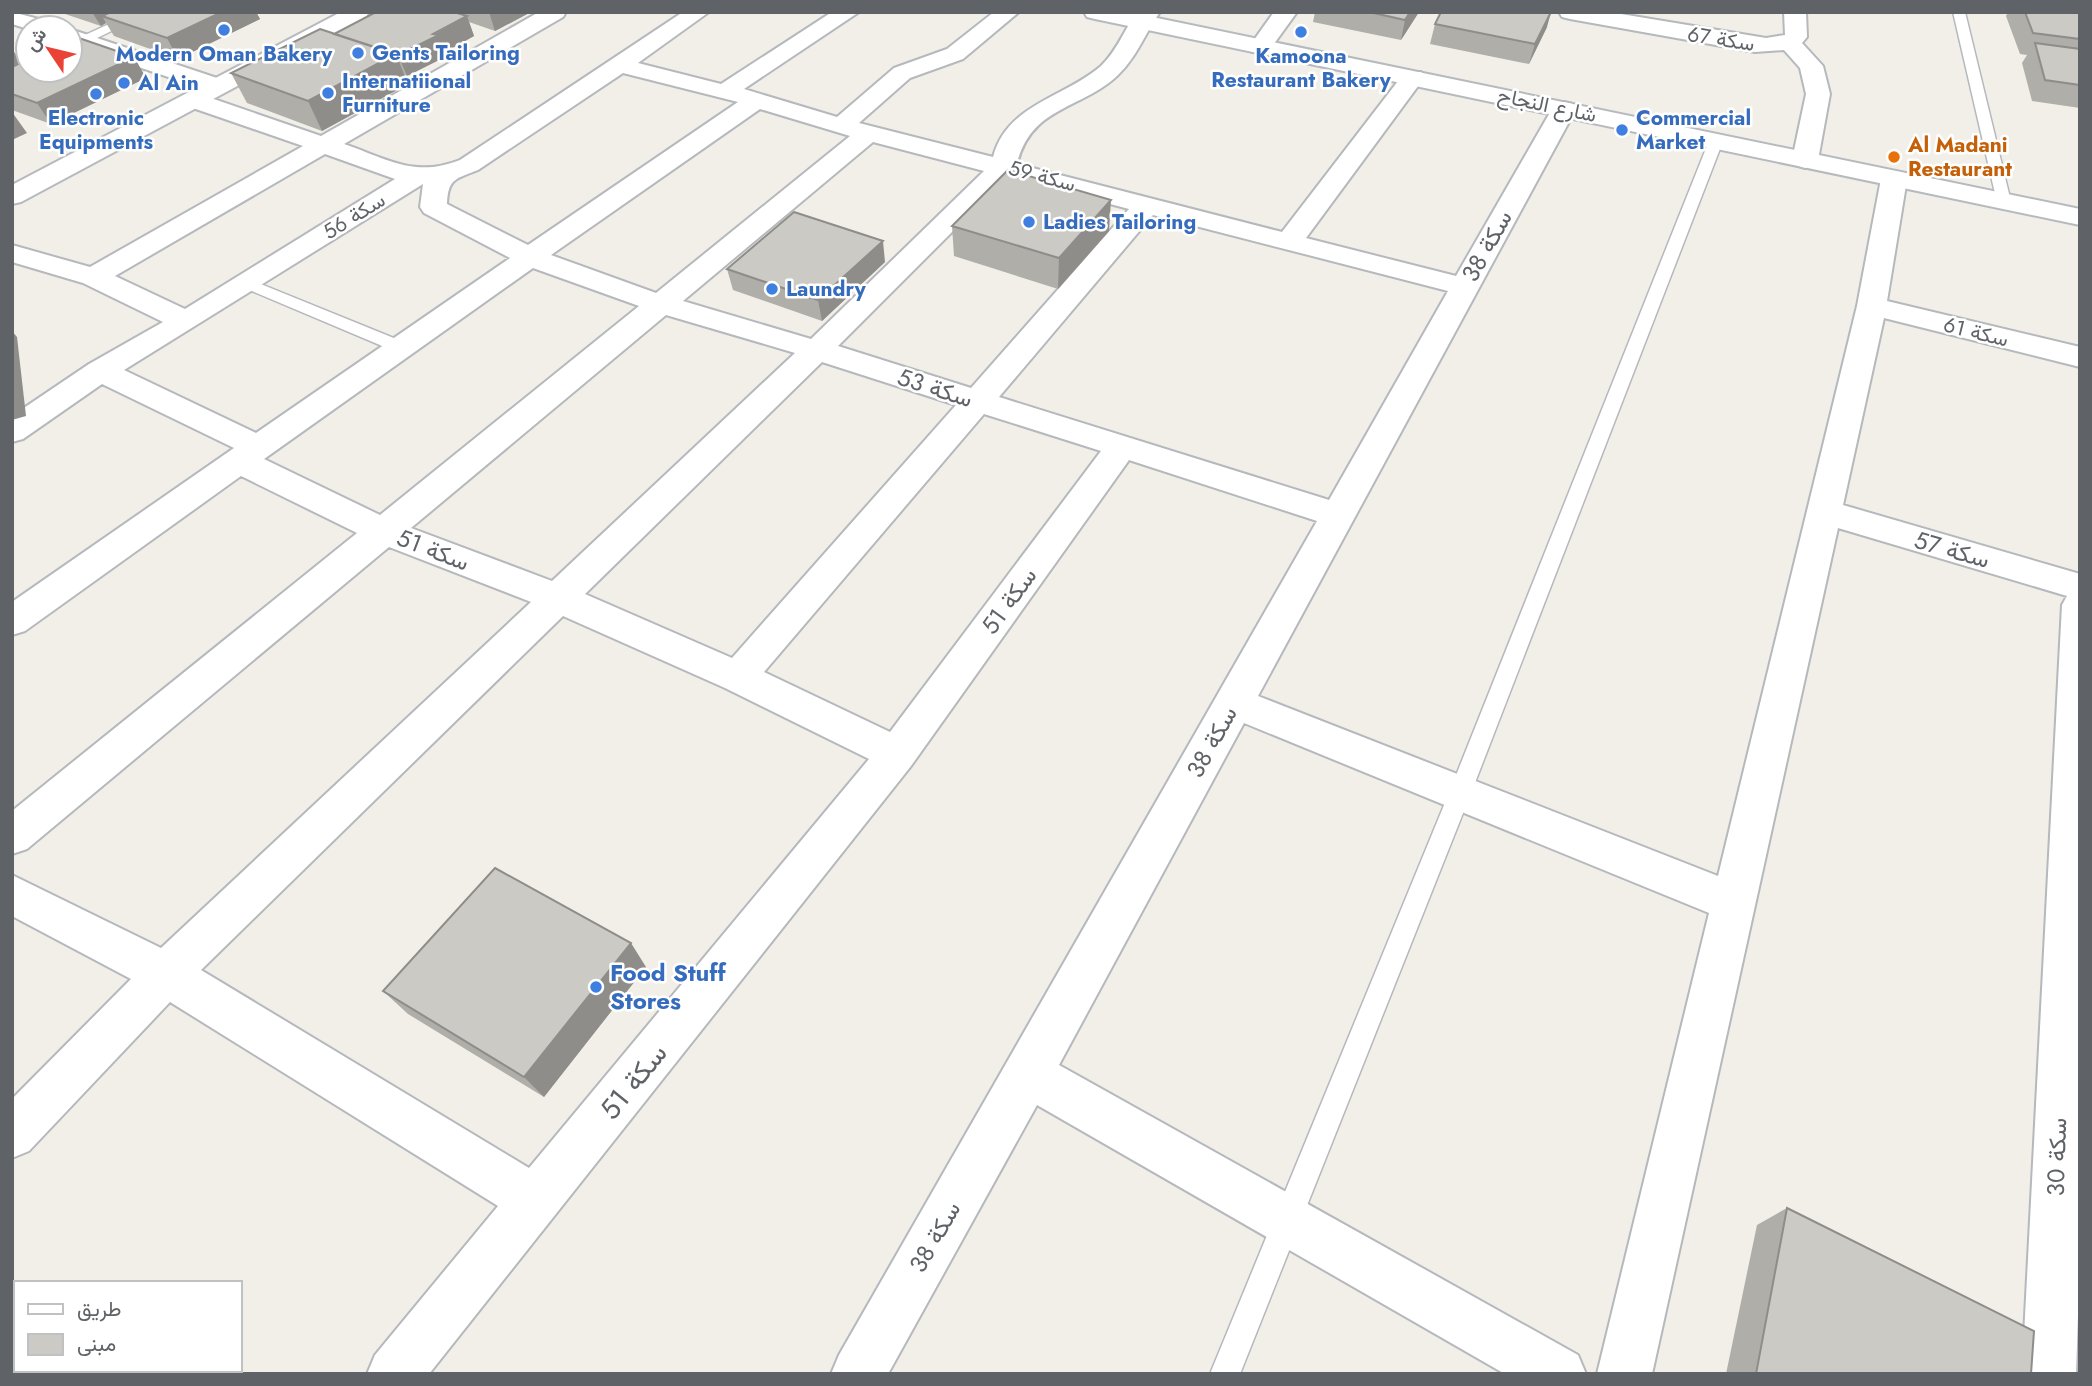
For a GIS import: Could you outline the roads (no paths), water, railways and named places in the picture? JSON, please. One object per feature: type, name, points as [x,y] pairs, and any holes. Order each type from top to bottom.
[{"type":"street","points":[[12,196],[196,101],[218,86],[358,12]]},
{"type":"street","points":[[93,277],[555,12]]},
{"type":"street","name":"سكة 56","points":[[12,431],[100,371],[187,321],[416,177],[444,175],[469,165],[698,12]]},
{"type":"street","points":[[724,92],[848,12]]},
{"type":"street","points":[[12,836],[660,304],[855,129],[902,73],[955,54],[1008,12]]},
{"type":"street","name":"شارع النجاح","points":[[1095,12],[1145,17],[1260,47],[2080,217]]},
{"type":"street","points":[[1260,47],[1286,12]]},
{"type":"street","name":"سكة 67","points":[[1570,12],[1639,19],[1755,45],[1789,42]]},
{"type":"street","points":[[1795,12],[1796,37],[1789,42],[1811,66],[1818,94],[1805,160]]},
{"type":"street","points":[[12,1135],[166,974],[817,350],[1003,166],[1012,136],[1048,103],[1083,90],[1120,59],[1145,17]]},
{"type":"street","points":[[84,45],[218,86]]},
{"type":"street","name":"سكة 59","points":[[620,65],[757,100],[855,129],[1464,287]]},
{"type":"street","points":[[1289,241],[1413,77]]},
{"type":"street","points":[[12,621],[400,347],[757,100]]},
{"type":"street","points":[[196,101],[416,177]]},
{"type":"street","name":"سكة 38","points":[[858,1374],[1028,1074],[1564,109]]},
{"type":"street","name":"سكة 53","points":[[444,175],[434,188],[433,207],[532,258],[660,304],[817,350],[1338,515]]},
{"type":"street","points":[[1624,1374],[1872,306],[1894,179]]},
{"type":"street","points":[[738,677],[1148,204]]},
{"type":"street","points":[[12,253],[93,277],[187,321]]},
{"type":"street","name":"سكة 61","points":[[1872,306],[2080,357]]},
{"type":"street","name":"سكة 51","points":[[100,371],[384,531],[558,598],[738,677],[897,754]]},
{"type":"street","name":"سكة 51","points":[[394,1374],[897,754],[1121,447]]},
{"type":"street","name":"سكة 57","points":[[1824,512],[2080,587]]},
{"type":"street","name":"سكة 30","points":[[2049,1374],[2080,605]]},
{"type":"street","points":[[1234,703],[1733,902]]},
{"type":"street","points":[[12,894],[166,974],[536,1201]]},
{"type":"street","points":[[1028,1074],[1559,1374]]},
{"type":"lane","points":[[84,38],[145,12]]},
{"type":"lane","points":[[1959,12],[2004,202]]},
{"type":"lane","points":[[1226,1374],[1460,793],[1716,141]]},
{"type":"lane","points":[[246,283],[400,347]]},
{"type":"place","name":"Modern Oman Bakery","points":[[224,30]]},
{"type":"place","name":"Kamoona Restaurant Bakery","points":[[1301,32]]},
{"type":"place","name":"Gents Tailoring","points":[[358,53]]},
{"type":"place","name":"Al Ain","points":[[124,83]]},
{"type":"place","name":"Internatiional Furniture","points":[[328,93]]},
{"type":"place","name":"Electronic Equipments","points":[[96,94]]},
{"type":"place","name":"Commercial Market","points":[[1622,130]]},
{"type":"place","name":"Al Madani Restaurant","points":[[1894,157]]},
{"type":"place","name":"Ladies Tailoring","points":[[1029,222]]},
{"type":"place","name":"Laundry","points":[[772,289]]},
{"type":"place","name":"Food Stuff Stores","points":[[596,987]]}]
